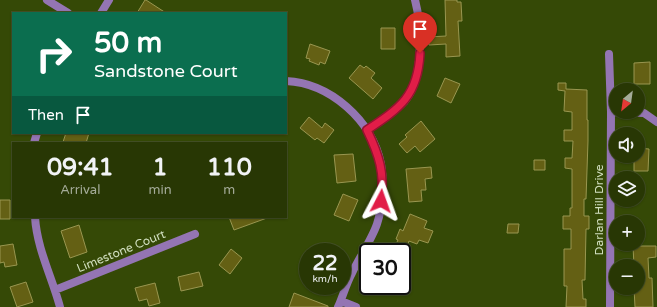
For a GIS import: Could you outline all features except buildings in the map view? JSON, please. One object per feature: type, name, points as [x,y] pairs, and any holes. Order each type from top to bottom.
[{"type":"street","points":[[47,0],[66,12]]},
{"type":"street","points":[[102,12],[109,0]]},
{"type":"street","points":[[367,130],[391,114],[405,101],[417,78],[420,43],[415,0]]},
{"type":"street","name":"Darlan Hill Drive","points":[[609,54],[610,83]]},
{"type":"street","points":[[287,81],[296,81],[326,92],[345,105],[367,130],[381,162],[383,189],[377,224],[351,274],[340,304],[356,307]]},
{"type":"street","points":[[645,115],[657,122]]},
{"type":"street","name":"Darlan Hill Drive","points":[[610,307],[612,119]]},
{"type":"street","points":[[35,218],[41,253],[56,290],[60,307]]},
{"type":"street","name":"Limestone Court","points":[[56,290],[195,234]]},
{"type":"route","points":[[381,201],[383,189],[381,162],[367,130],[391,114],[405,101],[417,78],[420,53]]}]
